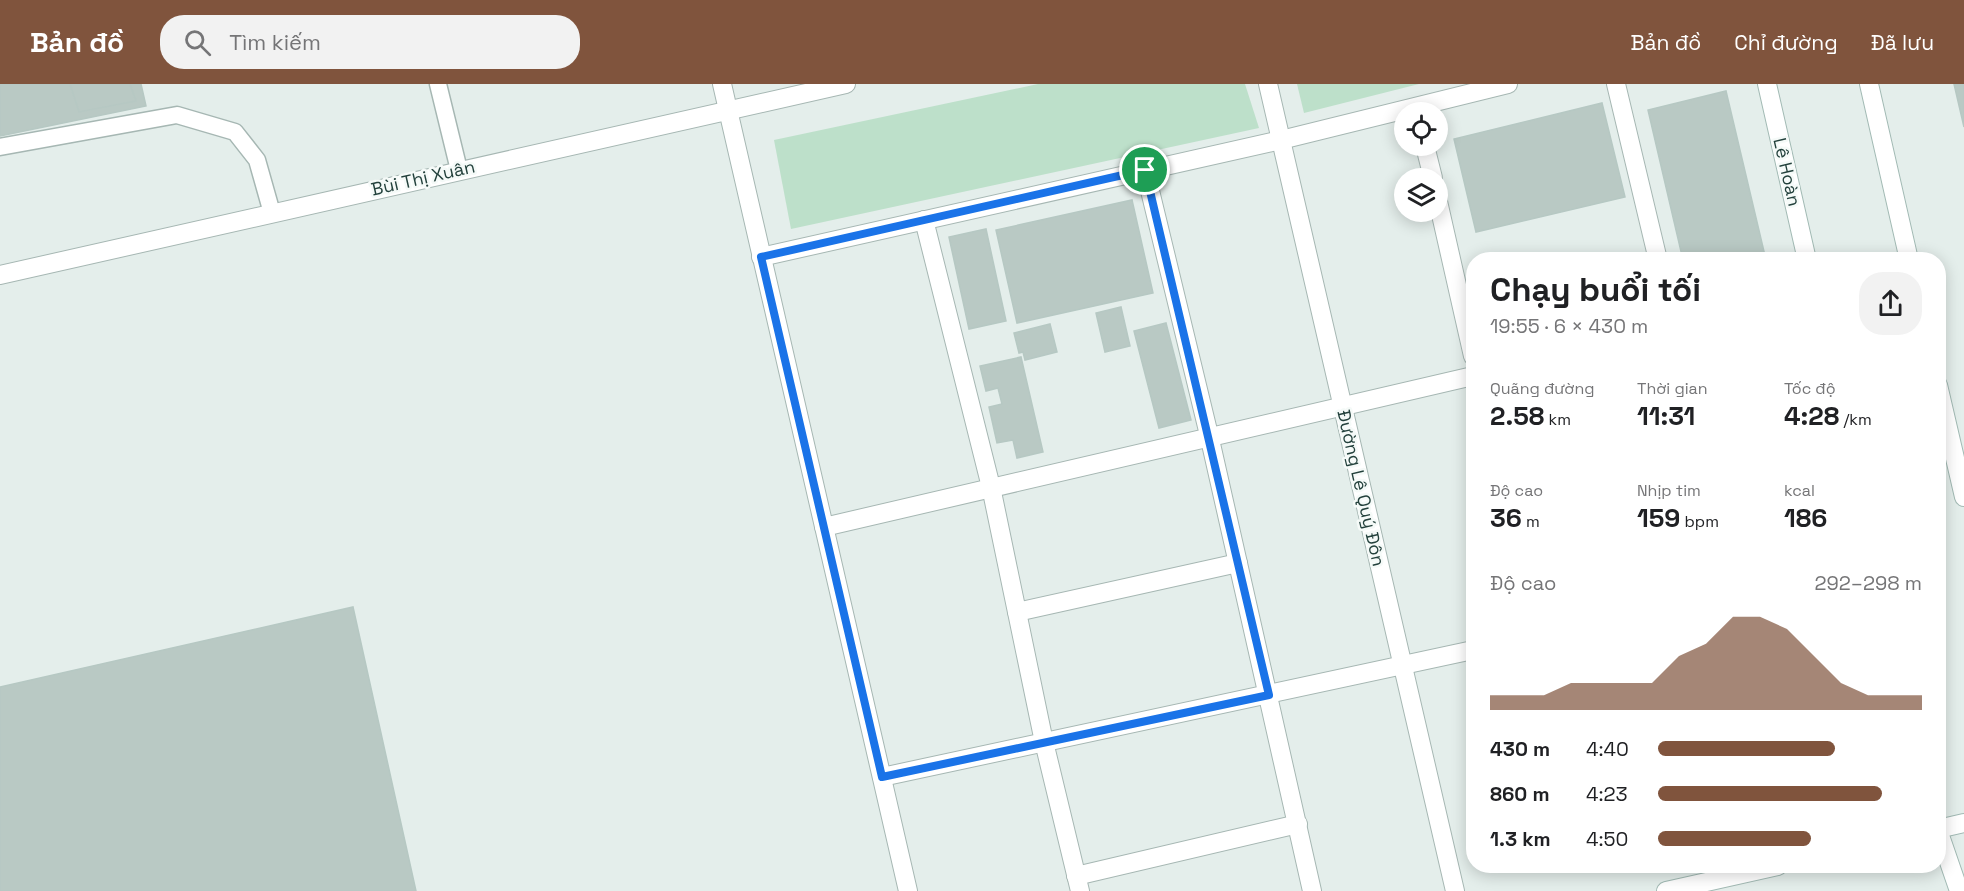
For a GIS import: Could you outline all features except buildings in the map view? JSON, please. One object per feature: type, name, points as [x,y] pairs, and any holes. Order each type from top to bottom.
[{"type":"street","points":[[722,84],[908,891]]},
{"type":"street","name":"Bùi Thị Xuân","points":[[0,275],[846,84]]},
{"type":"street","name":"Đường Lê Quý Đôn","points":[[1268,84],[1455,891]]},
{"type":"street","points":[[1445,102],[1508,84]]},
{"type":"street","points":[[1616,84],[1656,252]]},
{"type":"street","name":"Lê Hoàn","points":[[1767,84],[1805,252]]},
{"type":"street","points":[[1869,84],[1907,252]]},
{"type":"street","points":[[761,257],[1394,115]]},
{"type":"street","points":[[1145,170],[1209,435],[1312,891]]},
{"type":"street","points":[[924,220],[991,487],[1044,742],[1078,884],[1298,824]]},
{"type":"street","points":[[1443,222],[1466,325]]},
{"type":"street","points":[[824,526],[1342,404],[1466,377]]},
{"type":"street","points":[[1946,419],[1964,497]]},
{"type":"street","points":[[1017,612],[1238,563]]},
{"type":"street","points":[[882,777],[1466,652]]},
{"type":"street","points":[[1946,828],[1964,823]]},
{"type":"street","points":[[1946,853],[1959,891]]},
{"type":"street","points":[[1666,891],[1747,873]]},
{"type":"lane","points":[[438,84],[459,170]]},
{"type":"lane","points":[[0,147],[177,115],[235,132],[257,160],[272,213]]},
{"type":"green space","points":[[1038,84],[1245,84],[1259,128],[791,229],[774,140]]},
{"type":"green space","points":[[1297,84],[1419,84],[1304,113]]},
{"type":"route","points":[[1145,170],[1269,695],[882,777],[761,257],[1145,170]]}]
